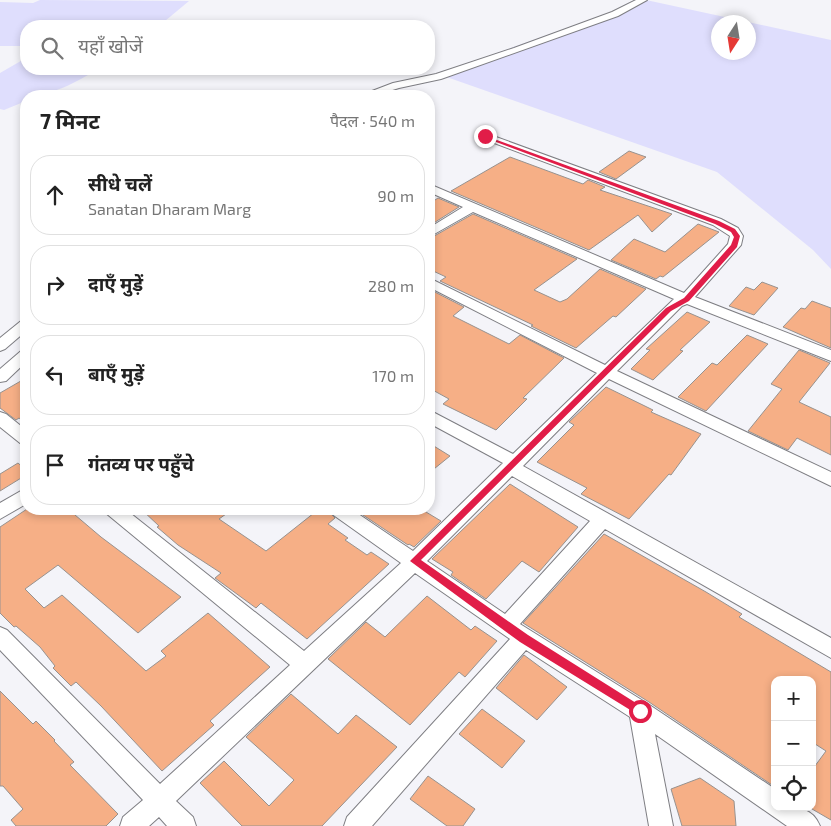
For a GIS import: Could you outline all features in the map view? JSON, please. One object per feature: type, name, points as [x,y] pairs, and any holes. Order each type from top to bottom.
[{"type":"street","points":[[382,90],[438,76],[511,52],[614,14],[643,0]]},
{"type":"street","points":[[132,826],[414,561],[669,310],[686,299],[734,245],[737,236],[733,231],[717,222],[485,136]]},
{"type":"street","points":[[435,191],[686,299],[698,302],[831,356]]},
{"type":"street","points":[[435,229],[472,207]]},
{"type":"street","points":[[435,288],[831,480]]},
{"type":"street","points":[[0,346],[20,329]]},
{"type":"street","points":[[0,377],[20,359]]},
{"type":"street","points":[[0,418],[20,434]]},
{"type":"street","points":[[435,419],[513,464],[602,519],[831,649]]},
{"type":"street","points":[[0,512],[20,499]]},
{"type":"street","points":[[120,515],[304,664]]},
{"type":"street","points":[[347,515],[506,626],[640,711],[771,800]]},
{"type":"street","points":[[506,626],[602,519]]},
{"type":"street","points":[[0,636],[184,826]]},
{"type":"street","points":[[356,826],[524,638]]},
{"type":"street","points":[[640,711],[661,826]]},
{"type":"street","points":[[787,811],[808,826]]},
{"type":"shaded area","points":[[40,0],[189,1],[166,20],[20,20],[20,46],[0,46],[0,2],[33,3]]},
{"type":"shaded area","points":[[646,0],[716,15],[711,15],[711,60],[756,60],[756,24],[831,40],[831,269],[813,250],[717,172],[438,74]]},
{"type":"shaded area","points":[[20,61],[20,75],[88,75],[56,90],[20,90],[20,103],[4,110],[0,109],[0,73]]},
{"type":"building","points":[[629,151],[646,157],[616,179],[599,172]]},
{"type":"building","points":[[510,157],[583,184],[588,180],[605,187],[600,190],[672,214],[652,232],[638,215],[589,250],[451,191]]},
{"type":"building","points":[[438,198],[459,207],[435,222],[435,200]]},
{"type":"building","points":[[473,214],[577,259],[534,290],[560,302],[567,299],[600,269],[646,289],[616,317],[613,316],[576,348],[531,326],[533,325],[440,281],[446,277],[435,272],[435,236]]},
{"type":"building","points":[[698,224],[719,232],[663,277],[660,276],[656,279],[611,260],[634,239],[665,252]]},
{"type":"building","points":[[762,282],[778,288],[754,315],[729,306],[746,287],[754,290]]},
{"type":"building","points":[[435,292],[464,307],[453,316],[509,344],[520,335],[564,358],[523,398],[527,399],[496,430],[443,404],[449,399],[435,391]]},
{"type":"building","points":[[812,301],[831,308],[831,348],[783,327],[801,308],[805,309]]},
{"type":"building","points":[[687,312],[710,322],[680,350],[683,351],[653,380],[631,369],[650,350],[646,349]]},
{"type":"building","points":[[747,335],[768,344],[706,411],[678,397],[712,363],[717,365]]},
{"type":"building","points":[[799,350],[830,363],[799,402],[831,417],[831,455],[797,438],[788,450],[748,431],[782,389],[771,384]]},
{"type":"building","points":[[20,381],[20,419],[16,420],[0,408],[0,393]]},
{"type":"building","points":[[606,387],[653,410],[651,412],[701,434],[671,475],[669,474],[629,519],[581,494],[587,488],[537,462],[574,425],[569,422]]},
{"type":"building","points":[[435,447],[450,456],[435,468]]},
{"type":"building","points":[[18,463],[20,465],[20,479],[0,491],[0,474]]},
{"type":"building","points":[[510,484],[578,527],[539,572],[522,561],[486,599],[451,575],[453,572],[432,559]]},
{"type":"building","points":[[20,514],[75,515],[101,537],[181,597],[138,633],[58,565],[25,589],[44,608],[62,595],[146,671],[166,656],[161,651],[208,613],[270,667],[210,721],[214,725],[162,771],[101,706],[76,682],[71,686],[53,668],[55,666],[40,647],[16,626],[14,627],[0,613],[0,527]]},
{"type":"building","points":[[147,515],[225,515],[219,519],[266,551],[311,515],[332,515],[335,518],[328,524],[348,538],[345,540],[367,555],[371,552],[389,564],[307,639],[261,603],[256,608],[215,578],[221,573],[178,545],[157,527],[159,526]]},
{"type":"building","points":[[363,515],[431,515],[441,521],[414,547]]},
{"type":"building","points":[[604,534],[742,614],[739,617],[831,672],[831,820],[815,811],[816,765],[826,751],[816,745],[816,676],[771,676],[771,784],[649,702],[523,623]]},
{"type":"building","points":[[427,596],[471,630],[475,626],[497,641],[465,677],[459,672],[410,725],[328,659],[366,622],[385,637]]},
{"type":"building","points":[[524,655],[567,687],[537,720],[496,688]]},
{"type":"building","points":[[0,691],[33,724],[36,721],[55,740],[74,762],[70,765],[118,814],[106,826],[16,826],[11,820],[23,809],[3,786],[0,786]]},
{"type":"building","points":[[291,694],[338,734],[356,715],[397,747],[322,826],[242,826],[200,783],[224,761],[269,806],[294,780],[246,737]]},
{"type":"building","points":[[482,709],[525,741],[502,768],[459,734]]},
{"type":"building","points":[[428,776],[475,809],[463,826],[447,826],[410,799]]},
{"type":"building","points":[[700,778],[734,801],[736,826],[682,826],[671,789]]},
{"type":"route","points":[[485,136],[717,222],[733,231],[737,236],[734,245],[686,299],[677,303],[669,310],[414,561],[524,638],[640,711]]}]
